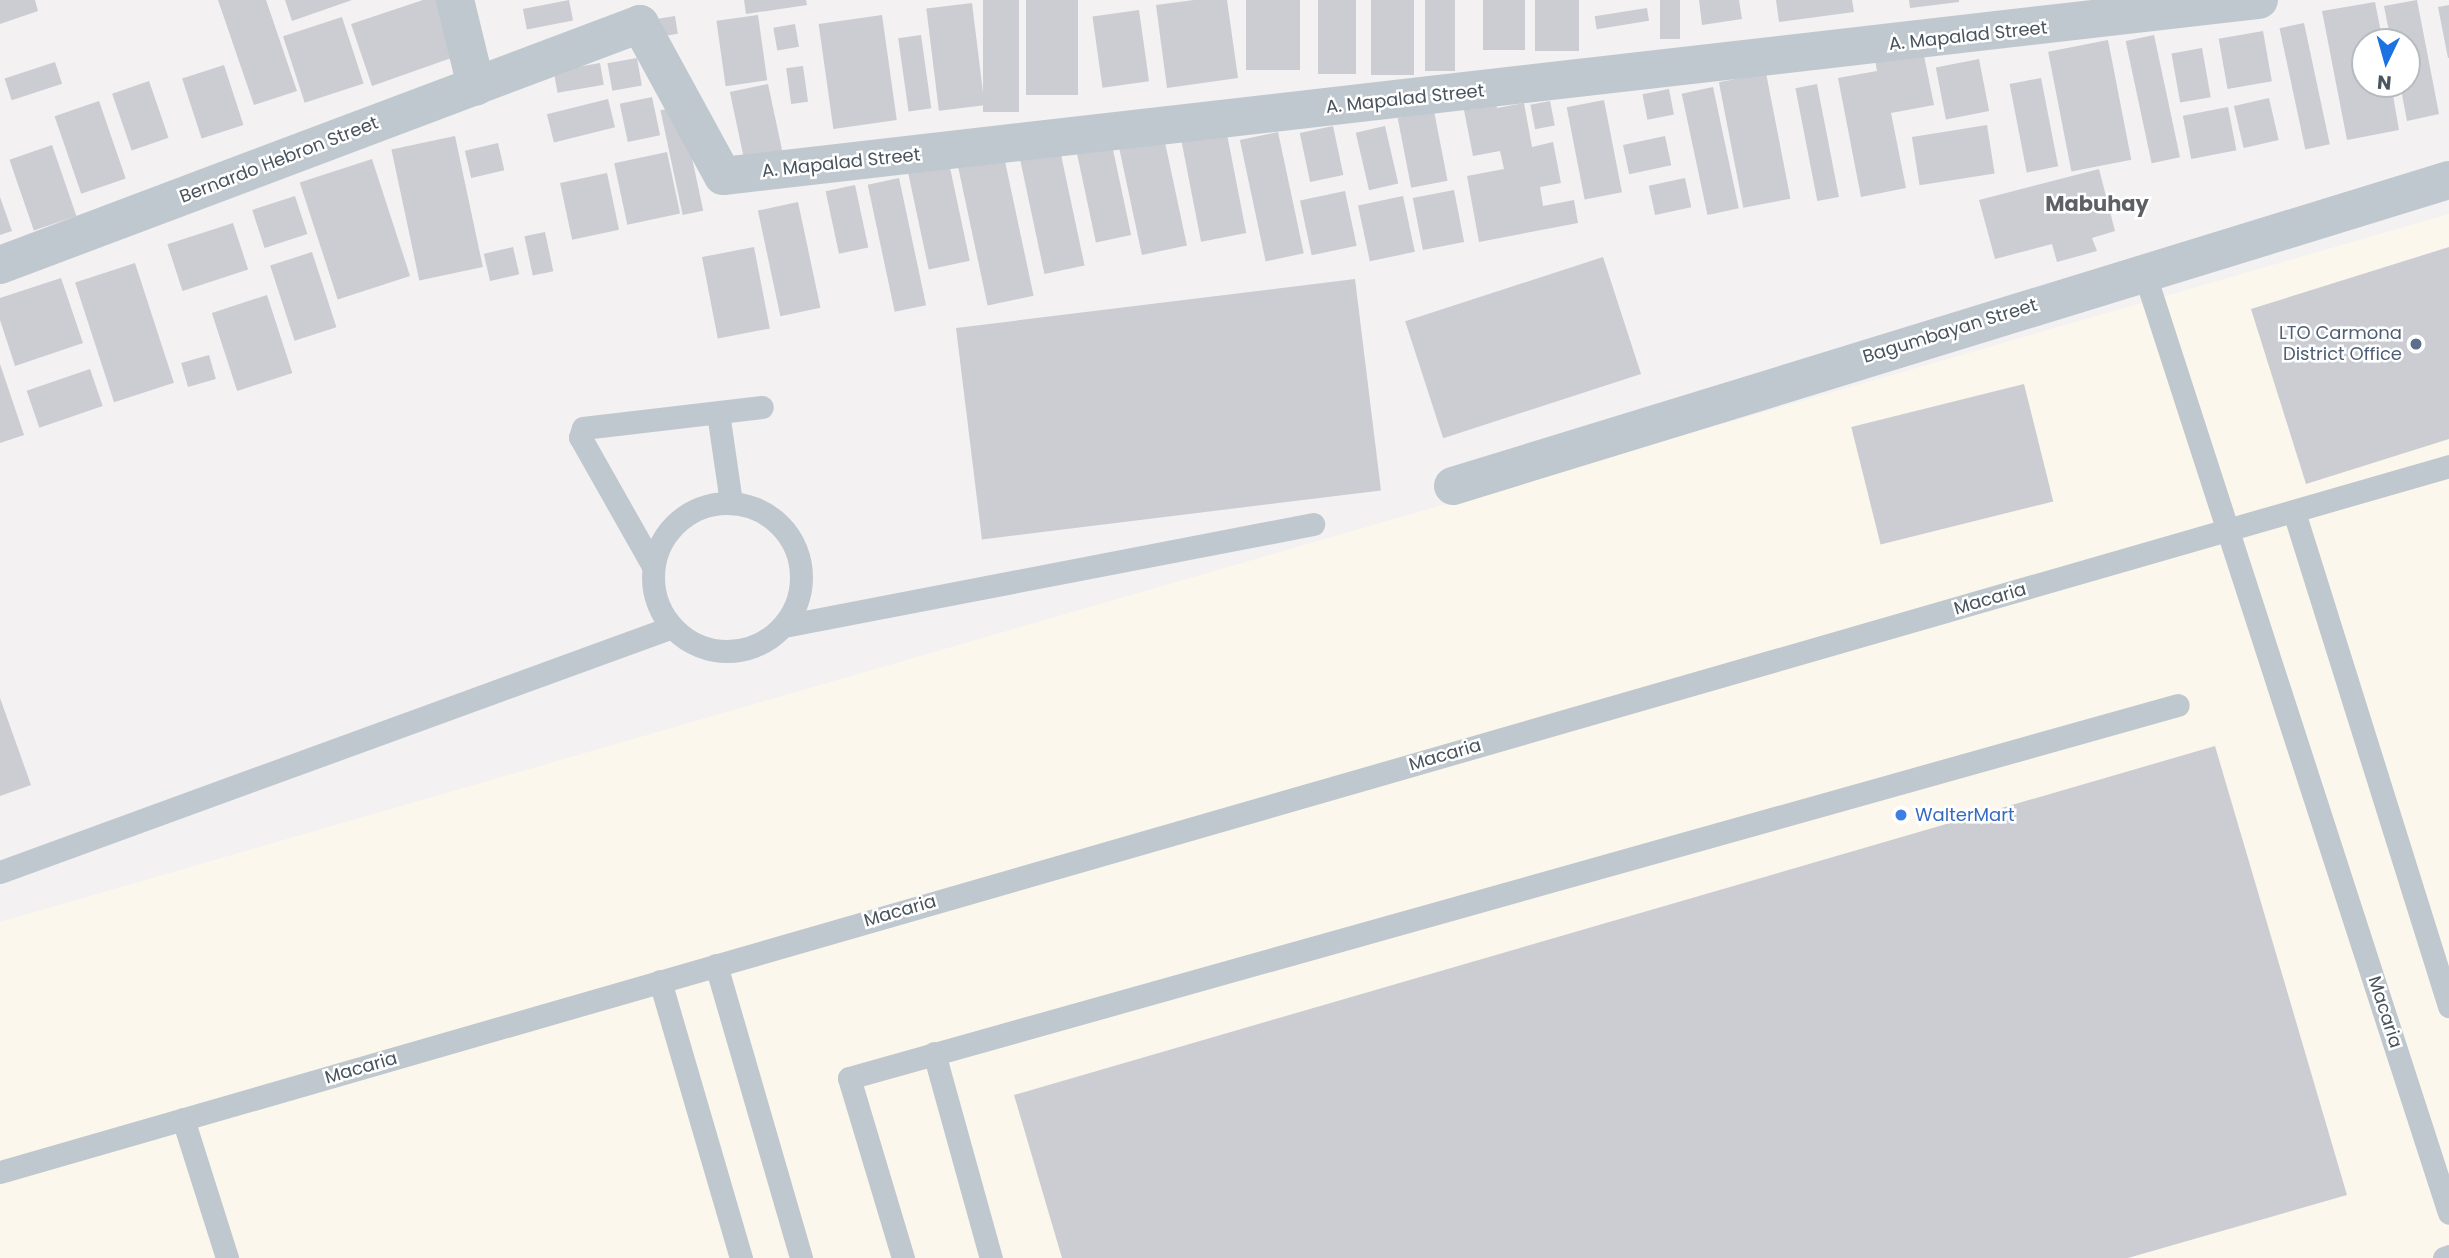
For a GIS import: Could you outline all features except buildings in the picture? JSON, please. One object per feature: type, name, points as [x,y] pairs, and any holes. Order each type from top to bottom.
[{"type":"street","points":[[455,0],[476,86]]},
{"type":"street","name":"A. Mapalad Street","points":[[640,24],[723,176],[2259,0]]},
{"type":"street","name":"Bernardo Hebron Street","points":[[0,265],[640,24]]},
{"type":"street","name":"Bagumbayan Street","points":[[1453,486],[2449,180]]},
{"type":"lane","points":[[2144,272],[2231,530]]},
{"type":"lane","points":[[762,407],[583,428],[580,436],[653,566],[659,609],[672,627],[707,649],[749,649],[784,626],[1312,524]]},
{"type":"lane","points":[[718,413],[731,502]]},
{"type":"lane","name":"Macaria","points":[[0,1172],[2449,466]]},
{"type":"lane","points":[[653,566],[671,526],[689,513],[731,502],[770,516],[797,547],[801,588],[784,626]]},
{"type":"lane","points":[[2294,512],[2449,1006]]},
{"type":"lane","name":"Macaria","points":[[2231,530],[2449,1213]]},
{"type":"lane","points":[[0,872],[672,627]]},
{"type":"lane","points":[[903,1258],[849,1078],[2178,705]]},
{"type":"lane","points":[[716,965],[801,1258]]},
{"type":"lane","points":[[660,981],[741,1258]]},
{"type":"lane","points":[[934,1054],[991,1258]]},
{"type":"lane","points":[[183,1119],[227,1258]]},
{"type":"lane","points":[[2444,1258],[2449,1256]]},
{"type":"shaded area","points":[[2449,214],[2449,1258],[0,1258],[0,922]]},
{"type":"place","name":"LTO Carmona District Office","points":[[2416,344]]},
{"type":"place","name":"WalterMart","points":[[1901,815]]},
{"type":"district","name":"Mabuhay","points":[[2097,204]]}]
